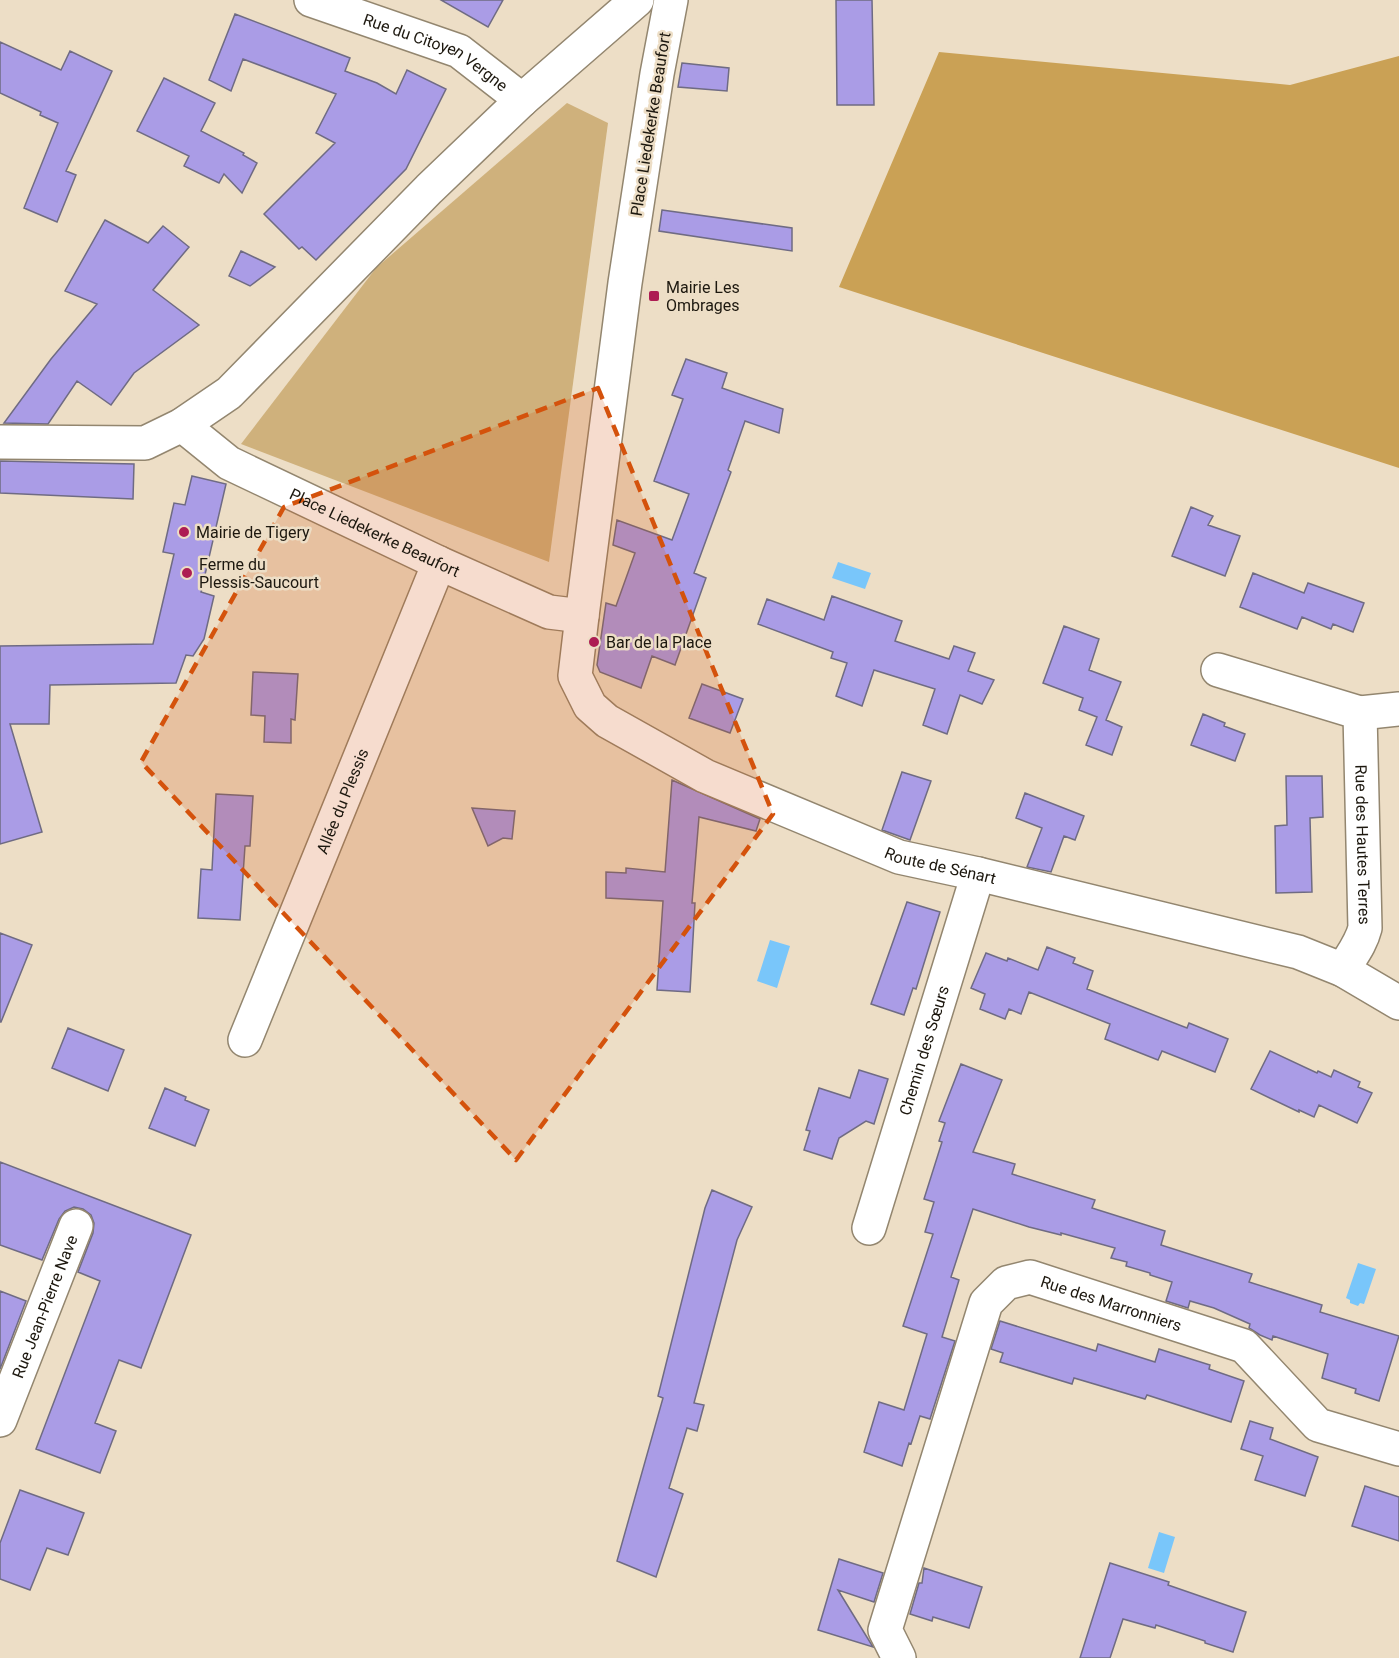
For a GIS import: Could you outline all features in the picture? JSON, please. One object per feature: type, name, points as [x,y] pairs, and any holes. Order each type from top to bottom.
[{"type":"street","name":"Rue du Citoyen Vergne","points":[[311,0],[459,51],[522,100]]},
{"type":"street","points":[[0,442],[145,443],[182,425],[229,393],[429,189],[522,100],[637,0]]},
{"type":"street","name":"Place Liedekerke Beaufort","points":[[182,425],[229,463],[439,563],[549,612],[582,616],[625,283],[657,74],[671,0]]},
{"type":"street","name":"Allée du Plessis","points":[[245,1040],[439,563]]},
{"type":"street","name":"Route de Sénart","points":[[582,616],[575,676],[590,706],[607,721],[705,776],[899,857],[1298,952],[1343,970],[1399,1003]]},
{"type":"street","points":[[1218,670],[1360,713],[1399,709]]},
{"type":"street","name":"Rue des Hautes Terres","points":[[1343,970],[1351,955],[1362,942],[1365,928],[1360,713]]},
{"type":"street","name":"Chemin des Sœurs","points":[[869,1228],[978,874]]},
{"type":"street","name":"Rue Jean-Pierre Nave","points":[[0,1420],[76,1226]]},
{"type":"street","name":"Rue des Marronniers","points":[[899,1658],[885,1629],[986,1303],[1006,1283],[1030,1277],[1244,1346],[1318,1425],[1399,1449]]},
{"type":"highlighted area","points":[[598,388],[773,814],[516,1160],[141,762],[284,507]]},
{"type":"shaded area","points":[[939,52],[1290,85],[1399,56],[1399,468],[839,287]]},
{"type":"shaded area","points":[[567,103],[608,123],[549,562],[241,444],[376,268]]},
{"type":"water","points":[[838,562],[871,573],[865,589],[832,578]]},
{"type":"water","points":[[770,940],[790,946],[777,988],[757,981]]},
{"type":"water","points":[[1358,1263],[1376,1269],[1364,1304],[1360,1303],[1358,1306],[1350,1303],[1350,1300],[1346,1298]]},
{"type":"water","points":[[1159,1532],[1175,1537],[1164,1573],[1148,1568]]},
{"type":"building","points":[[441,0],[503,0],[488,27]]},
{"type":"building","points":[[836,0],[872,0],[874,105],[837,105]]},
{"type":"building","points":[[235,14],[350,58],[345,71],[377,83],[396,94],[407,70],[446,89],[406,169],[316,260],[302,247],[299,249],[264,214],[335,143],[316,133],[336,94],[243,59],[231,91],[209,80]]},
{"type":"building","points":[[0,42],[61,70],[70,51],[112,71],[66,171],[76,175],[57,222],[24,208],[58,123],[40,115],[41,112],[0,93]]},
{"type":"building","points":[[682,63],[729,68],[727,91],[678,87]]},
{"type":"building","points":[[164,78],[215,103],[201,131],[244,153],[243,155],[257,163],[242,193],[224,174],[219,183],[184,166],[189,156],[137,131]]},
{"type":"building","points":[[662,210],[792,228],[792,251],[659,231]]},
{"type":"building","points":[[105,220],[148,243],[163,226],[189,247],[153,290],[199,325],[134,373],[111,405],[77,381],[48,424],[4,423],[51,359],[97,304],[65,291]]},
{"type":"building","points":[[241,251],[275,267],[250,286],[229,276]]},
{"type":"building","points":[[686,359],[727,373],[722,388],[783,409],[779,433],[745,421],[728,470],[731,472],[694,573],[706,578],[675,665],[652,656],[641,688],[600,672],[597,665],[606,603],[616,606],[635,553],[613,545],[617,520],[672,540],[689,494],[654,481],[683,399],[672,395]]},
{"type":"building","points":[[0,461],[134,464],[133,499],[0,493]]},
{"type":"building","name":"Ferme du Plessis-Saucourt","points":[[192,476],[226,484],[201,592],[214,596],[204,639],[193,656],[186,655],[176,683],[50,685],[49,724],[10,724],[42,832],[0,844],[0,646],[153,644],[174,554],[163,552],[174,503],[185,505]]},
{"type":"building","points":[[1191,507],[1213,516],[1208,525],[1240,536],[1225,576],[1172,556]]},
{"type":"building","points":[[1253,573],[1304,593],[1308,583],[1364,603],[1353,632],[1333,624],[1331,629],[1302,617],[1297,629],[1240,607]]},
{"type":"building","points":[[832,596],[902,621],[895,641],[949,659],[954,646],[975,653],[968,671],[994,680],[982,704],[960,695],[947,734],[923,725],[935,689],[874,670],[862,706],[836,696],[847,663],[831,658],[833,652],[758,624],[767,599],[824,620]]},
{"type":"building","points":[[1064,626],[1099,639],[1089,670],[1121,682],[1106,720],[1122,727],[1112,755],[1086,745],[1097,717],[1079,710],[1083,698],[1043,683]]},
{"type":"building","points":[[253,672],[298,674],[295,720],[291,719],[291,743],[264,742],[265,716],[251,715]]},
{"type":"building","points":[[702,684],[743,699],[730,733],[689,718]]},
{"type":"building","points":[[1203,714],[1225,723],[1224,726],[1245,734],[1235,761],[1191,745]]},
{"type":"building","points":[[902,772],[931,781],[910,840],[882,830]]},
{"type":"building","points":[[1286,776],[1322,776],[1323,817],[1310,818],[1312,892],[1276,893],[1275,826],[1287,825]]},
{"type":"building","points":[[672,780],[760,819],[756,831],[699,817],[692,903],[695,903],[690,992],[657,990],[663,901],[606,898],[606,872],[626,873],[626,868],[665,872]]},
{"type":"building","points":[[1025,793],[1084,816],[1075,840],[1064,836],[1051,872],[1027,867],[1042,828],[1016,818]]},
{"type":"building","points":[[216,794],[253,796],[250,846],[245,846],[240,920],[198,918],[201,869],[212,870]]},
{"type":"building","points":[[472,808],[515,811],[512,839],[503,838],[488,846]]},
{"type":"building","points":[[907,902],[940,912],[916,989],[913,988],[904,1015],[871,1004]]},
{"type":"building","points":[[0,933],[32,945],[1,1022],[0,1022]]},
{"type":"building","points":[[1047,947],[1075,958],[1073,963],[1093,971],[1087,989],[1187,1028],[1189,1023],[1228,1039],[1215,1072],[1162,1051],[1158,1060],[1105,1039],[1110,1024],[1029,992],[1021,1014],[1009,1009],[1005,1019],[980,1009],[985,994],[971,988],[986,953],[1007,961],[1008,958],[1038,970]]},
{"type":"building","points":[[68,1028],[124,1050],[108,1091],[52,1068]]},
{"type":"building","points":[[1270,1051],[1317,1073],[1318,1071],[1331,1077],[1334,1070],[1360,1082],[1358,1087],[1372,1093],[1357,1123],[1319,1105],[1314,1117],[1251,1089]]},
{"type":"building","points":[[961,1064],[1002,1080],[973,1152],[1015,1164],[1012,1174],[1095,1200],[1092,1208],[1165,1231],[1161,1245],[1252,1274],[1249,1282],[1322,1305],[1320,1312],[1399,1336],[1379,1401],[1355,1393],[1356,1389],[1322,1378],[1328,1354],[1273,1336],[1272,1340],[1249,1328],[1250,1324],[1214,1308],[1190,1301],[1188,1308],[1166,1301],[1172,1282],[1126,1266],[1127,1262],[1111,1258],[1115,1248],[1029,1227],[973,1209],[951,1277],[959,1280],[942,1337],[955,1341],[930,1419],[920,1416],[902,1466],[864,1452],[879,1402],[904,1410],[927,1334],[903,1326],[933,1234],[925,1232],[934,1202],[924,1199],[942,1142],[939,1141],[945,1123],[939,1121]]},
{"type":"building","points":[[859,1070],[888,1079],[874,1124],[866,1121],[839,1138],[832,1159],[804,1150],[810,1131],[806,1130],[819,1088],[850,1098]]},
{"type":"building","points":[[165,1088],[209,1110],[195,1146],[149,1128]]},
{"type":"building","points":[[0,1162],[191,1235],[141,1368],[119,1360],[95,1423],[116,1431],[100,1473],[36,1449],[100,1281],[78,1272],[93,1233],[94,1223],[91,1215],[83,1209],[74,1207],[65,1211],[59,1219],[42,1260],[0,1245]]},
{"type":"building","points":[[712,1190],[752,1207],[737,1240],[694,1403],[704,1405],[697,1431],[687,1428],[669,1488],[683,1494],[656,1577],[617,1561],[663,1398],[658,1396],[705,1208]]},
{"type":"building","points":[[0,1291],[26,1301],[0,1369]]},
{"type":"building","points":[[1000,1321],[1096,1351],[1098,1344],[1155,1362],[1159,1349],[1210,1365],[1209,1369],[1244,1381],[1231,1422],[1147,1395],[1145,1399],[1074,1378],[1072,1384],[1000,1362],[1003,1353],[991,1349]]},
{"type":"building","points":[[1250,1421],[1273,1428],[1270,1439],[1318,1457],[1305,1496],[1255,1480],[1263,1456],[1241,1449]]},
{"type":"building","points":[[1365,1486],[1399,1497],[1399,1541],[1352,1526]]},
{"type":"building","points":[[20,1490],[84,1513],[68,1555],[47,1548],[30,1590],[0,1579],[0,1543]]},
{"type":"building","points":[[839,1559],[883,1573],[874,1602],[838,1590],[873,1647],[818,1630]]},
{"type":"building","points":[[1110,1563],[1169,1582],[1168,1585],[1246,1612],[1233,1652],[1156,1625],[1155,1628],[1123,1619],[1110,1658],[1080,1658]]},
{"type":"building","points":[[924,1568],[982,1587],[969,1628],[933,1617],[932,1621],[910,1614],[919,1583],[922,1583]]},
{"type":"place","name":"Mairie Les Ombrages","points":[[654,296]]},
{"type":"place","name":"Mairie de Tigery","points":[[184,532]]},
{"type":"place","name":"Ferme du Plessis-Saucourt","points":[[187,573]]},
{"type":"place","name":"Bar de la Place","points":[[594,642]]}]
